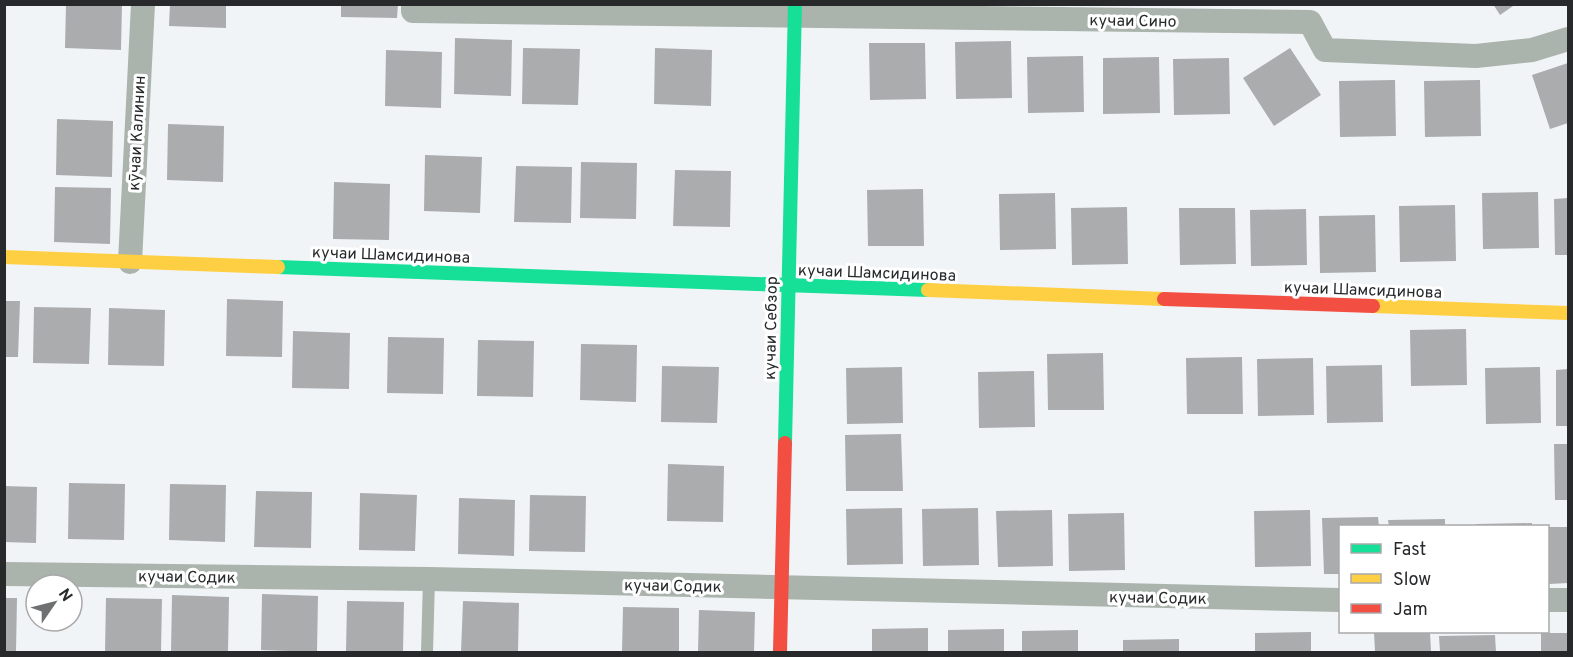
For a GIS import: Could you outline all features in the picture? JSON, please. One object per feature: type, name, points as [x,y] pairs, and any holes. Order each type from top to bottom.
[{"type":"street","name":"кӯчаи Калинин","points":[[130,262],[142,4]]},
{"type":"street","name":"кучаи Сино","points":[[413,8],[795,10],[1310,22],[1325,50],[1476,56],[1532,51],[1569,39]]},
{"type":"street","name":"кучаи Себзор","points":[[780,652],[795,10]]},
{"type":"street","name":"кучаи Шамсидинова","points":[[4,257],[1569,313]]},
{"type":"street","name":"кучаи Содик","points":[[4,574],[429,579],[1339,600]]},
{"type":"street","points":[[1549,600],[1569,600]]},
{"type":"lane","points":[[427,652],[429,579]]},
{"type":"building","points":[[66,4],[122,4],[121,50],[65,48]]},
{"type":"building","points":[[170,4],[226,4],[226,28],[169,26]]},
{"type":"building","points":[[341,4],[398,4],[397,18],[341,17]]},
{"type":"building","points":[[1493,4],[1516,4],[1500,15]]},
{"type":"building","points":[[455,38],[512,40],[511,96],[454,94]]},
{"type":"building","points":[[1011,41],[1012,98],[956,99],[955,42]]},
{"type":"building","points":[[869,43],[925,43],[926,99],[870,100]]},
{"type":"building","points":[[523,48],[580,49],[578,105],[522,104]]},
{"type":"building","points":[[655,48],[712,50],[711,106],[654,104]]},
{"type":"building","points":[[1290,48],[1321,95],[1274,126],[1243,78]]},
{"type":"building","points":[[386,50],[442,52],[441,108],[385,106]]},
{"type":"building","points":[[1083,56],[1084,112],[1028,113],[1027,57]]},
{"type":"building","points":[[1159,57],[1160,113],[1103,114],[1103,58]]},
{"type":"building","points":[[1229,58],[1230,114],[1174,115],[1173,59]]},
{"type":"building","points":[[1568,63],[1568,123],[1550,129],[1532,75]]},
{"type":"building","points":[[1395,80],[1396,136],[1340,137],[1339,81]]},
{"type":"building","points":[[1480,80],[1481,136],[1425,137],[1424,81]]},
{"type":"building","points":[[57,119],[113,121],[112,177],[56,175]]},
{"type":"building","points":[[168,124],[224,126],[223,182],[167,180]]},
{"type":"building","points":[[425,155],[482,157],[480,213],[424,211]]},
{"type":"building","points":[[581,162],[637,163],[636,219],[580,218]]},
{"type":"building","points":[[516,166],[572,167],[571,223],[514,222]]},
{"type":"building","points":[[675,170],[731,171],[730,227],[673,226]]},
{"type":"building","points":[[334,182],[390,184],[389,240],[333,239]]},
{"type":"building","points":[[55,187],[111,188],[110,244],[54,242]]},
{"type":"building","points":[[923,189],[924,246],[868,246],[867,190]]},
{"type":"building","points":[[1538,192],[1539,248],[1483,249],[1482,193]]},
{"type":"building","points":[[1055,193],[1056,249],[1000,250],[999,194]]},
{"type":"building","points":[[1568,198],[1568,255],[1555,255],[1554,199]]},
{"type":"building","points":[[1455,205],[1456,261],[1400,262],[1399,206]]},
{"type":"building","points":[[1127,207],[1128,264],[1072,265],[1071,208]]},
{"type":"building","points":[[1179,208],[1235,208],[1236,264],[1180,265]]},
{"type":"building","points":[[1306,209],[1307,265],[1251,266],[1250,210]]},
{"type":"building","points":[[1375,215],[1376,272],[1320,273],[1319,216]]},
{"type":"building","points":[[227,299],[283,301],[282,357],[226,356]]},
{"type":"building","points":[[4,301],[20,301],[18,357],[4,357]]},
{"type":"building","points":[[34,307],[91,308],[89,364],[33,363]]},
{"type":"building","points":[[109,308],[165,310],[164,366],[108,365]]},
{"type":"building","points":[[1466,329],[1467,385],[1411,386],[1410,330]]},
{"type":"building","points":[[293,331],[350,333],[349,389],[292,388]]},
{"type":"building","points":[[388,337],[444,338],[443,394],[387,393]]},
{"type":"building","points":[[478,340],[534,341],[533,397],[477,396]]},
{"type":"building","points":[[581,344],[637,345],[636,402],[580,400]]},
{"type":"building","points":[[1103,353],[1104,410],[1048,410],[1047,354]]},
{"type":"building","points":[[1242,357],[1243,414],[1187,414],[1186,358]]},
{"type":"building","points":[[1313,358],[1314,415],[1258,416],[1257,359]]},
{"type":"building","points":[[1382,365],[1383,422],[1327,423],[1326,366]]},
{"type":"building","points":[[662,366],[719,367],[717,423],[661,422]]},
{"type":"building","points":[[902,367],[903,423],[847,424],[846,368]]},
{"type":"building","points":[[1540,367],[1541,423],[1486,424],[1485,368]]},
{"type":"building","points":[[1568,369],[1568,426],[1556,426],[1556,370]]},
{"type":"building","points":[[1034,371],[1035,427],[979,428],[978,372]]},
{"type":"building","points":[[901,434],[903,491],[846,491],[845,435]]},
{"type":"building","points":[[1554,444],[1568,444],[1568,500],[1555,500]]},
{"type":"building","points":[[668,464],[724,466],[723,522],[667,521]]},
{"type":"building","points":[[69,483],[125,484],[124,540],[68,539]]},
{"type":"building","points":[[170,484],[226,485],[225,542],[169,540]]},
{"type":"building","points":[[4,486],[37,487],[36,543],[4,542]]},
{"type":"building","points":[[256,491],[312,492],[311,548],[254,547]]},
{"type":"building","points":[[360,493],[417,495],[415,551],[359,550]]},
{"type":"building","points":[[530,495],[586,496],[585,552],[529,551]]},
{"type":"building","points":[[459,498],[515,500],[514,556],[458,554]]},
{"type":"building","points":[[902,508],[903,564],[847,565],[846,509]]},
{"type":"building","points":[[978,508],[979,565],[923,566],[922,509]]},
{"type":"building","points":[[1052,510],[1053,566],[998,567],[996,511]]},
{"type":"building","points":[[1310,510],[1311,566],[1255,567],[1254,511]]},
{"type":"building","points":[[1124,513],[1125,570],[1069,571],[1068,514]]},
{"type":"building","points":[[1378,517],[1379,525],[1339,525],[1339,574],[1324,574],[1322,518]]},
{"type":"building","points":[[1445,519],[1445,525],[1389,525],[1388,520]]},
{"type":"building","points":[[1532,523],[1532,525],[1476,525]]},
{"type":"building","points":[[1549,527],[1568,527],[1568,583],[1549,584]]},
{"type":"building","points":[[262,594],[318,596],[317,652],[261,650]]},
{"type":"building","points":[[172,595],[229,597],[228,652],[171,652]]},
{"type":"building","points":[[4,598],[17,598],[16,652],[4,652]]},
{"type":"building","points":[[106,598],[162,599],[161,652],[105,652]]},
{"type":"building","points":[[347,601],[404,602],[403,652],[346,652]]},
{"type":"building","points":[[463,601],[519,603],[518,652],[461,652]]},
{"type":"building","points":[[623,607],[679,608],[679,652],[622,652]]},
{"type":"building","points":[[699,610],[755,612],[754,652],[698,652]]},
{"type":"building","points":[[928,628],[928,652],[872,652],[872,629]]},
{"type":"building","points":[[1004,629],[1004,652],[948,652],[948,630]]},
{"type":"building","points":[[1078,630],[1078,652],[1022,652],[1022,631]]},
{"type":"building","points":[[1311,632],[1311,652],[1255,652],[1255,633]]},
{"type":"building","points":[[1374,633],[1430,633],[1431,652],[1375,652]]},
{"type":"building","points":[[1541,633],[1568,633],[1568,652],[1541,652]]},
{"type":"building","points":[[1495,635],[1496,652],[1440,652],[1439,636]]},
{"type":"building","points":[[1179,639],[1179,652],[1123,652],[1123,640]]},
{"type":"traffic: fast","points":[[785,443],[795,4]]},
{"type":"traffic: fast","points":[[278,267],[928,290]]},
{"type":"traffic: slow","points":[[4,257],[278,267]]},
{"type":"traffic: slow","points":[[928,290],[1164,299]]},
{"type":"traffic: slow","points":[[1373,306],[1568,313]]},
{"type":"traffic: jam","points":[[1164,299],[1373,306]]},
{"type":"traffic: jam","points":[[780,652],[785,443]]}]
